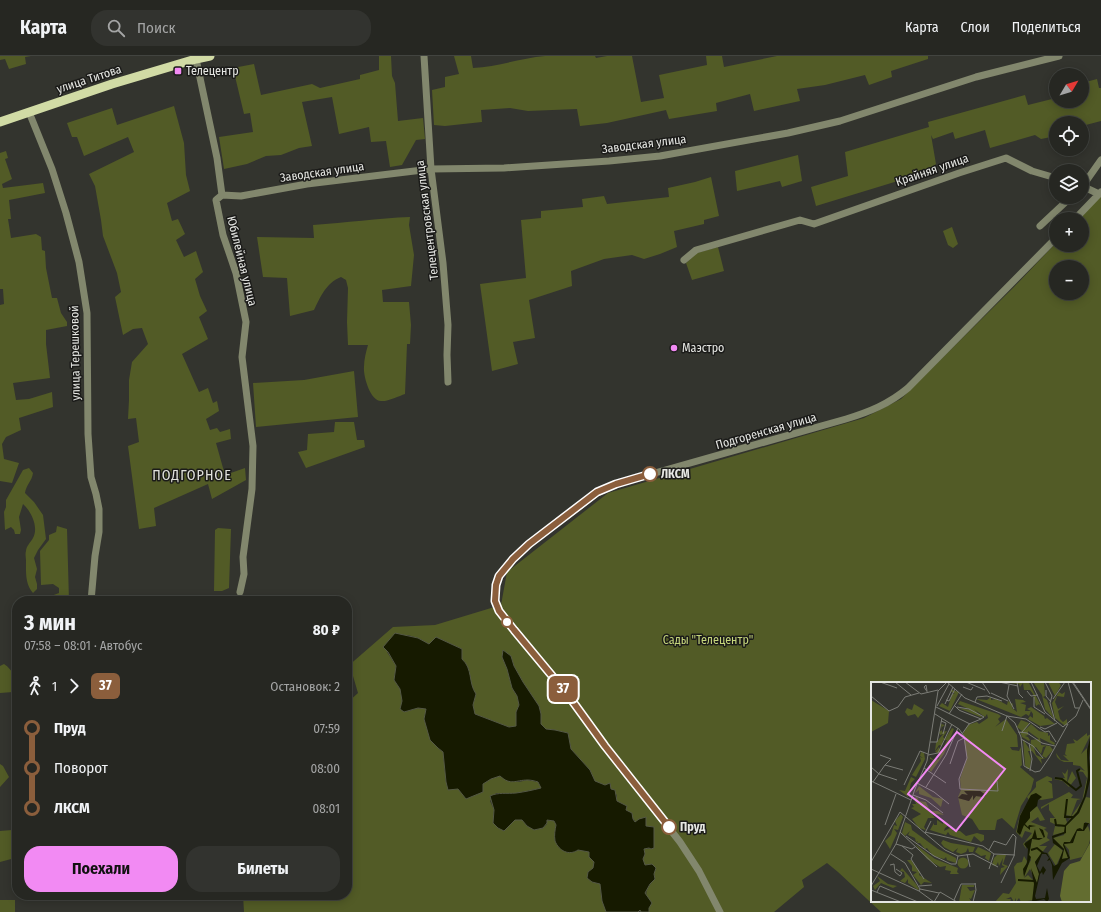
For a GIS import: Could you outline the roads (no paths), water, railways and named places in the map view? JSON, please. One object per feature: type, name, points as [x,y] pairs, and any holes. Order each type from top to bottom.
[{"type":"main road","name":"улица Титова","points":[[0,122],[112,84],[210,56]]},
{"type":"street","name":"Телецентровская улица","points":[[424,56],[431,169],[446,292],[448,325],[448,382]]},
{"type":"street","name":"Заводская улица","points":[[222,195],[241,196],[307,184],[431,169],[504,168],[660,156],[759,139],[840,121],[976,77],[1059,56]]},
{"type":"street","name":"Юбилейная улица","points":[[196,59],[217,158],[222,195],[216,200],[223,235],[236,273],[246,322],[242,357],[252,446],[252,488],[243,556],[244,574],[240,592]]},
{"type":"street","name":"улица Терешковой","points":[[30,112],[52,169],[66,214],[79,262],[87,313],[88,434],[91,477],[99,509],[99,532],[91,596]]},
{"type":"street","name":"Крайняя улица","points":[[684,260],[696,250],[800,220],[815,224],[1006,158],[1032,171],[1049,176]]},
{"type":"street","points":[[1089,177],[1101,160]]},
{"type":"street","points":[[1082,212],[1100,193],[1089,189]]},
{"type":"street","points":[[1040,226],[1064,204]]},
{"type":"street","name":"Подгоренская улица","points":[[720,912],[699,871],[680,842],[605,746],[568,695],[508,624],[499,611],[495,601],[496,585],[499,576],[513,559],[529,544],[597,492],[616,484],[870,412],[900,396],[1049,245]]},
{"type":"place","name":"Телецентр","points":[[178,71]]},
{"type":"place","name":"Маэстро","points":[[674,348]]},
{"type":"place","name":"ЛКСМ","points":[[650,474]]},
{"type":"place","name":"Пруд","points":[[669,827]]},
{"type":"district","name":"ПОДГОРНОЕ","points":[[192,475]]},
{"type":"park label","name":"Сады \"Телецентр\"","points":[[708,640]]}]
